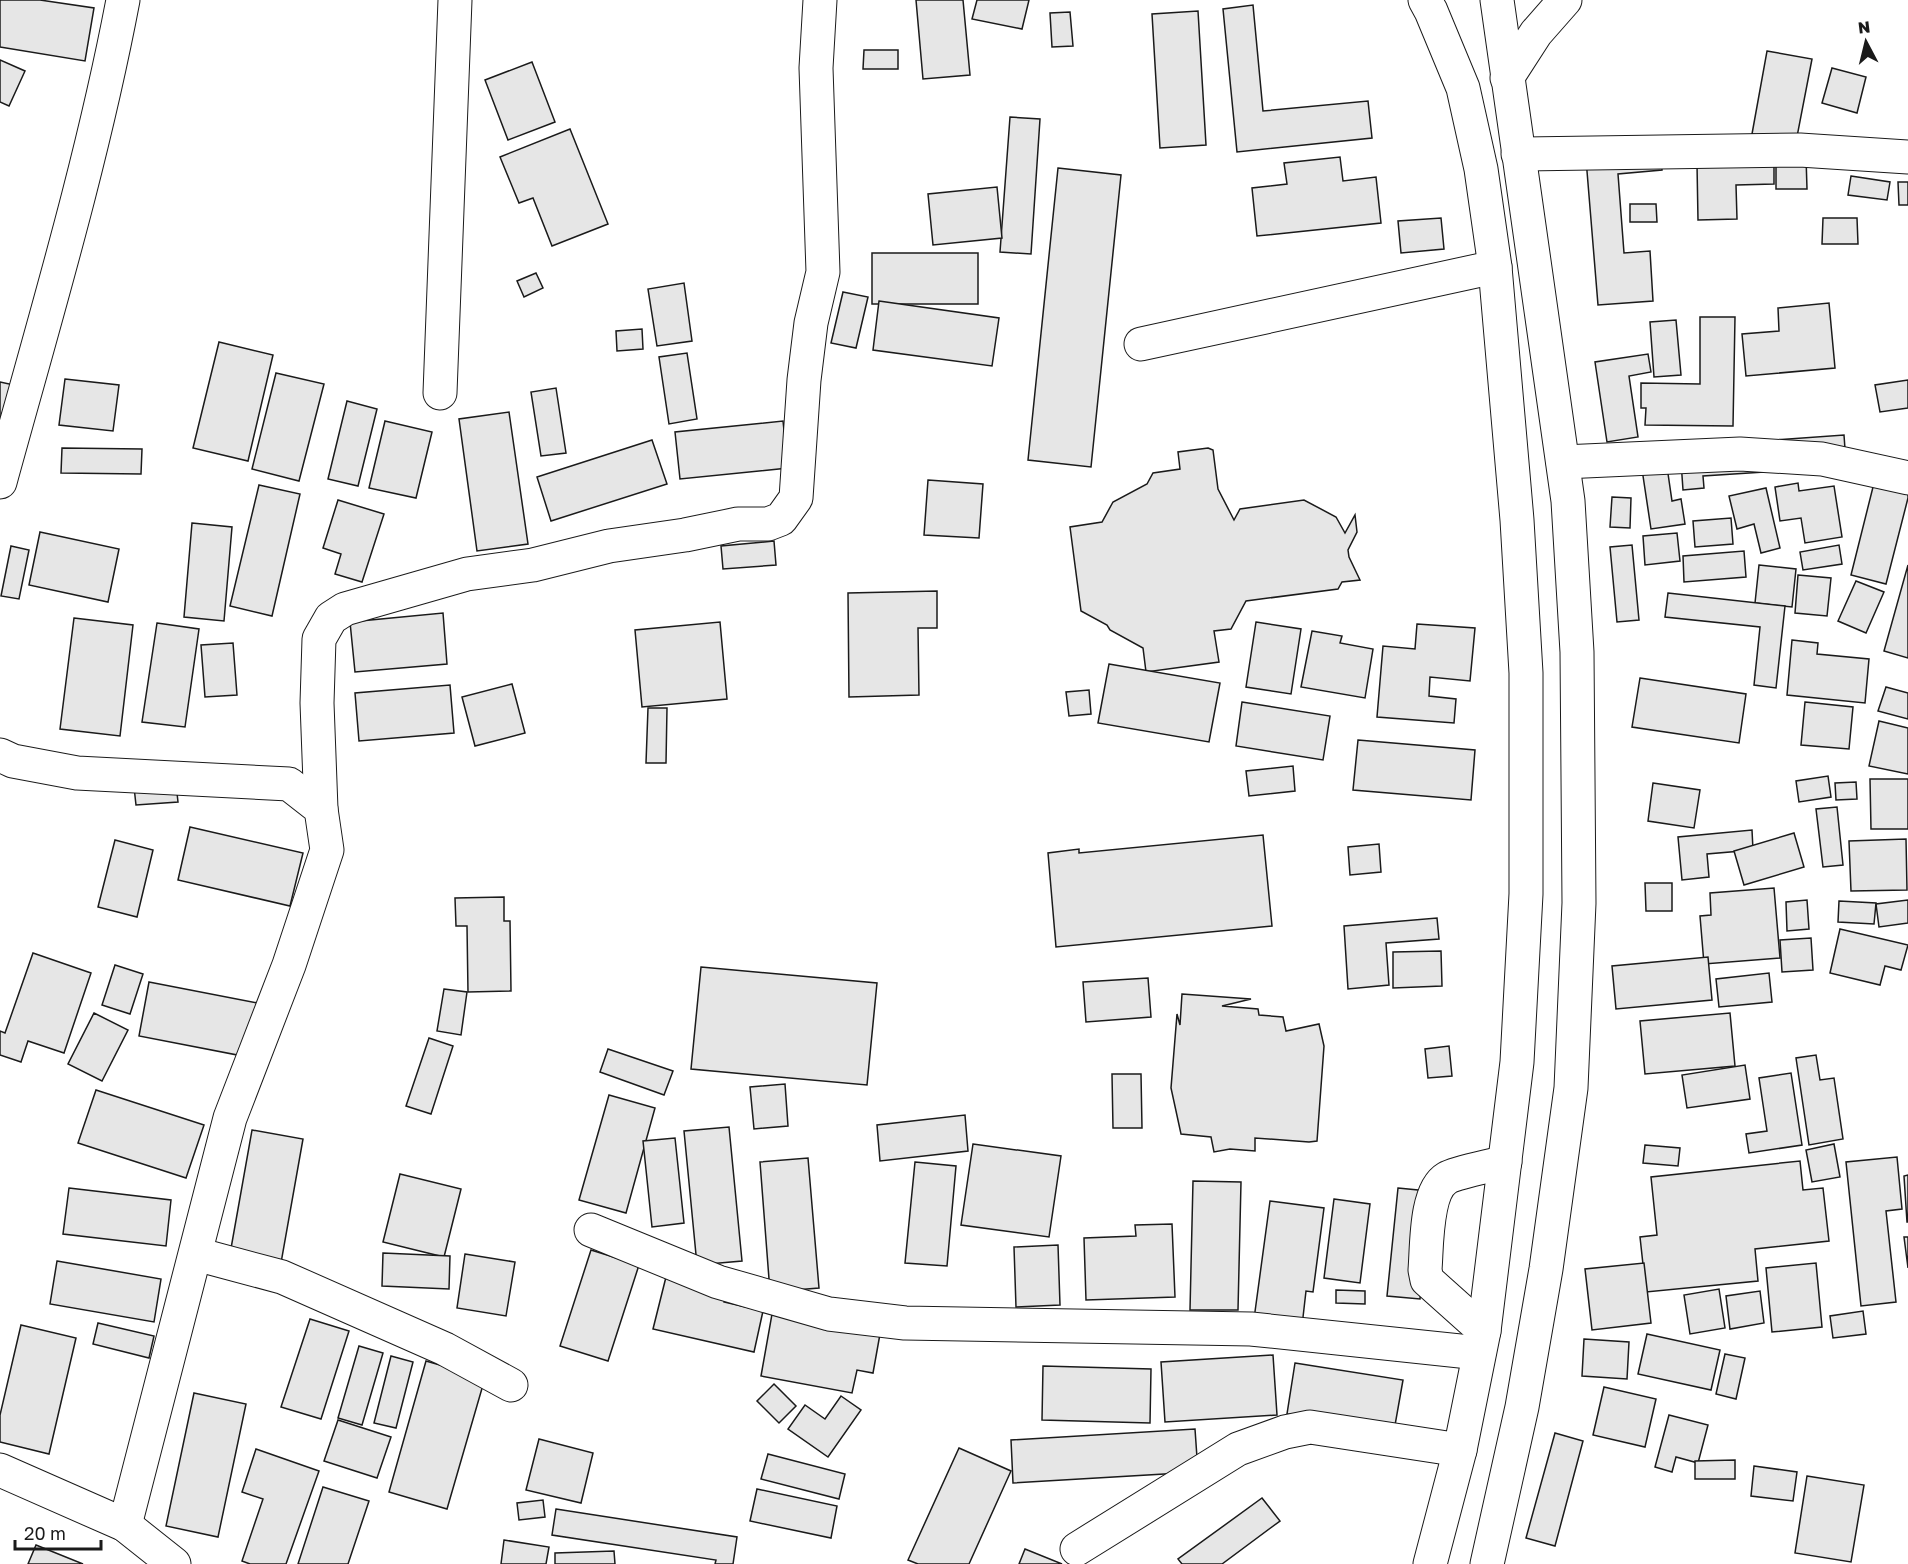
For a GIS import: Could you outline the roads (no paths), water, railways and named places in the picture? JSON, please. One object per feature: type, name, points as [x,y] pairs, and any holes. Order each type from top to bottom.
[{"type":"street","points":[[0,482],[59,270],[110,67],[123,0]]},
{"type":"street","points":[[440,393],[455,0]]},
{"type":"street","points":[[125,1525],[230,1118],[289,965],[327,850],[321,809],[316,674],[319,639],[331,618],[345,609],[466,574],[533,565],[609,546],[685,535],[738,524],[768,524],[781,519],[788,511],[796,498],[804,380],[811,323],[823,272],[816,68],[820,0]]},
{"type":"street","points":[[1425,0],[1463,88],[1480,169],[1495,267],[1517,520],[1526,685],[1526,894],[1517,1062],[1481,1342],[1460,1450],[1430,1564]]},
{"type":"street","points":[[1487,1564],[1522,1407],[1546,1269],[1571,1088],[1579,903],[1577,652],[1568,501],[1497,0]]},
{"type":"street","points":[[1507,78],[1536,33],[1566,0]]},
{"type":"street","points":[[1518,153],[1800,150],[1908,157]]},
{"type":"street","points":[[1141,344],[1495,267]]},
{"type":"street","points":[[1563,462],[1740,454],[1822,459],[1908,478]]},
{"type":"street","points":[[0,755],[13,761],[77,773],[289,784],[321,809]]},
{"type":"street","points":[[1481,1342],[1427,1280],[1425,1270],[1431,1209],[1436,1189],[1447,1178],[1505,1162]]},
{"type":"street","points":[[591,1230],[718,1282],[829,1314],[904,1323],[1251,1329],[1481,1342]]},
{"type":"street","points":[[196,1254],[282,1277],[444,1349],[511,1385]]},
{"type":"street","points":[[1077,1549],[1238,1449],[1285,1432],[1310,1427],[1460,1450]]},
{"type":"street","points":[[0,1470],[125,1525],[174,1564]]}]
